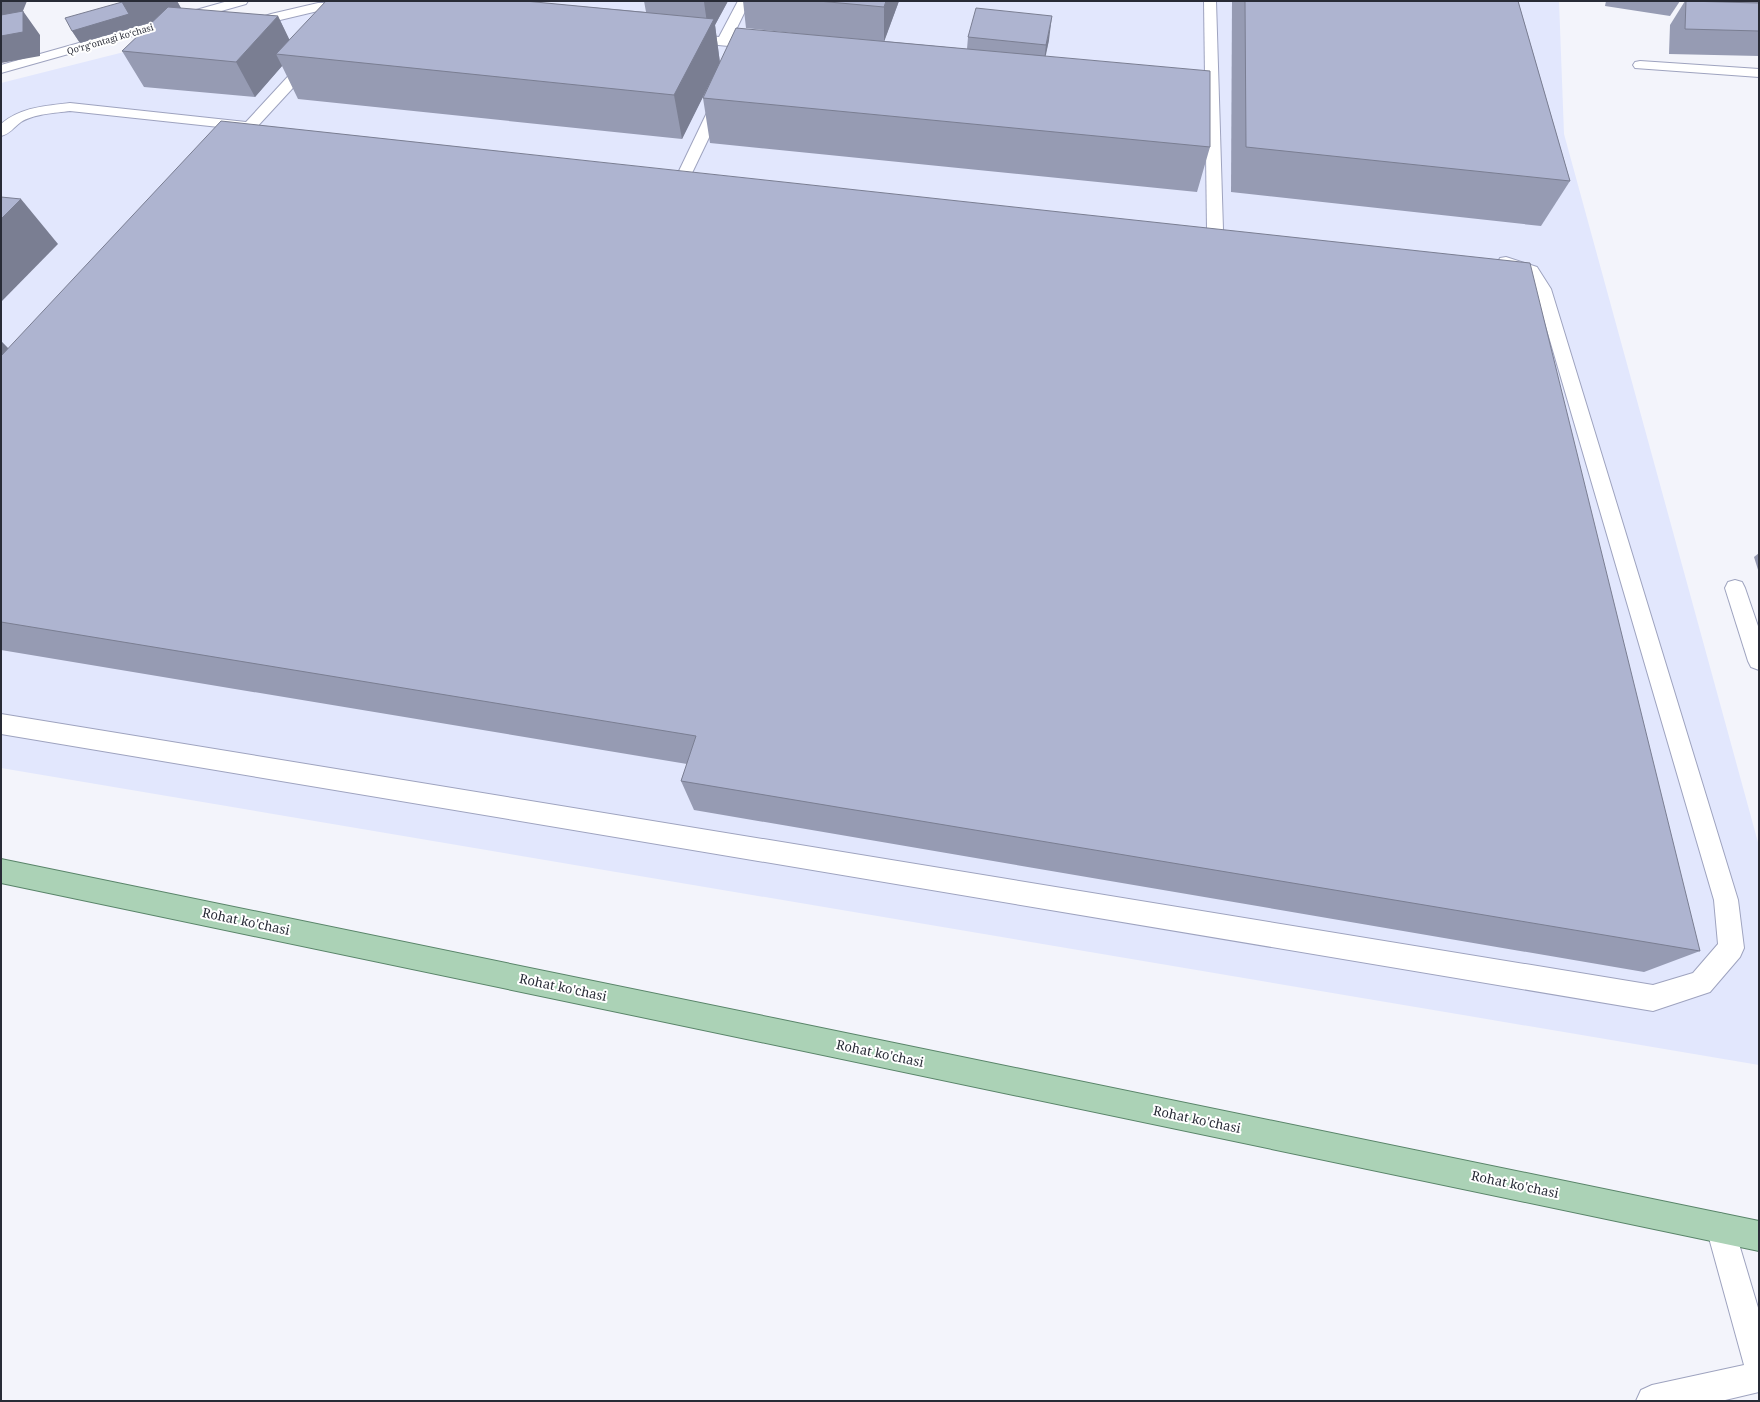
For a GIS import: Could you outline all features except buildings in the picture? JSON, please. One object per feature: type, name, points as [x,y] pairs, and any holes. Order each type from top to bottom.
[{"type":"main road","name":"Rohat ko'chasi","points":[[1,870],[1759,1236]]},
{"type":"street","points":[[195,1],[200,14]]},
{"type":"street","name":"Qo‘rg‘ontagi ko‘chasi","points":[[1,69],[242,1]]},
{"type":"street","points":[[724,41],[744,1]]},
{"type":"street","points":[[1210,1],[1215,230]]},
{"type":"street","points":[[348,18],[362,4]]},
{"type":"street","points":[[239,30],[276,17],[318,8],[362,4]]},
{"type":"street","points":[[676,37],[771,46]]},
{"type":"street","points":[[740,58],[748,44]]},
{"type":"street","points":[[250,126],[318,52]]},
{"type":"street","points":[[1640,65],[1759,73]]},
{"type":"street","points":[[1196,85],[1212,86]]},
{"type":"street","points":[[708,175],[677,172],[726,87]]},
{"type":"street","points":[[1,132],[17,118],[43,110],[70,107],[274,129]]},
{"type":"street","points":[[1,724],[1654,998],[1701,983],[1731,948],[1726,900],[1543,288],[1531,271],[1501,261],[1486,259]]},
{"type":"street","points":[[1735,588],[1759,661]]},
{"type":"street","points":[[1720,1227],[1759,1363]]},
{"type":"street","points":[[1652,1401],[1759,1377]]},
{"type":"shaded area","points":[[327,1],[1559,1],[1564,134],[1759,846],[1759,1065],[1,768],[1,83]]}]
